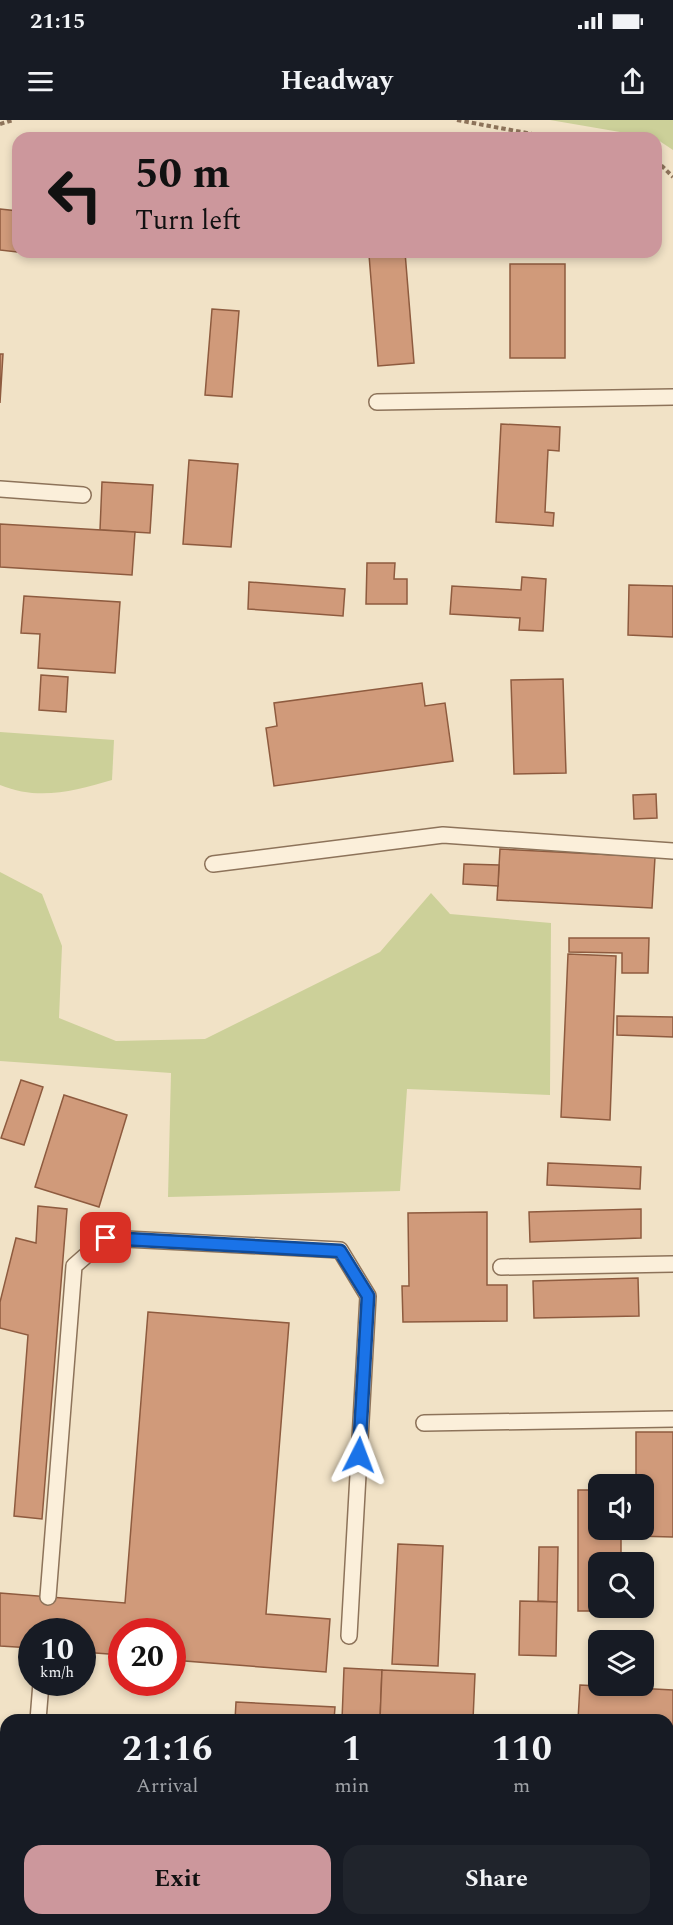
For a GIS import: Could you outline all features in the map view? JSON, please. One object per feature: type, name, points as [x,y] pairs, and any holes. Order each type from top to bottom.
[{"type":"lane","points":[[377,402],[673,397]]},
{"type":"lane","points":[[0,489],[83,495]]},
{"type":"lane","points":[[213,864],[443,835],[673,851]]},
{"type":"lane","points":[[48,1597],[74,1266],[106,1238],[340,1251],[368,1296],[349,1636]]},
{"type":"lane","points":[[501,1267],[673,1264]]},
{"type":"lane","points":[[424,1423],[673,1419]]},
{"type":"lane","points":[[38,1714],[40,1696]]},
{"type":"path","points":[[0,124],[13,120]]},
{"type":"path","points":[[458,120],[522,132]]},
{"type":"path","points":[[662,166],[673,177]]},
{"type":"green space","points":[[550,120],[673,120],[673,150],[662,143],[662,132],[620,132]]},
{"type":"green space","points":[[0,732],[114,740],[112,780],[56,793],[29,793],[0,785]]},
{"type":"green space","points":[[0,872],[42,894],[62,946],[59,1018],[116,1041],[205,1039],[380,952],[431,893],[450,914],[551,923],[550,1095],[407,1089],[400,1191],[168,1197],[171,1073],[0,1061]]},
{"type":"building","points":[[0,209],[12,210],[12,251],[0,250]]},
{"type":"building","points":[[369,258],[405,258],[414,363],[378,366]]},
{"type":"building","points":[[510,264],[565,264],[565,358],[510,358]]},
{"type":"building","points":[[212,309],[239,311],[232,397],[205,395]]},
{"type":"building","points":[[0,354],[3,354],[0,403]]},
{"type":"building","points":[[501,424],[560,427],[559,451],[548,450],[545,512],[554,513],[553,526],[496,522]]},
{"type":"building","points":[[189,460],[238,464],[231,547],[183,544]]},
{"type":"building","points":[[102,482],[153,485],[150,533],[100,530]]},
{"type":"building","points":[[0,524],[135,532],[132,575],[0,567]]},
{"type":"building","points":[[367,563],[395,563],[394,579],[407,579],[407,604],[366,604]]},
{"type":"building","points":[[522,577],[546,579],[543,631],[519,630],[520,618],[450,614],[452,586],[521,590]]},
{"type":"building","points":[[249,582],[345,589],[343,616],[248,609]]},
{"type":"building","points":[[629,585],[673,586],[673,637],[628,635]]},
{"type":"building","points":[[24,596],[120,602],[115,673],[38,668],[40,634],[21,633]]},
{"type":"building","points":[[41,675],[68,677],[66,712],[39,710]]},
{"type":"building","points":[[563,679],[566,773],[514,774],[511,680]]},
{"type":"building","points":[[422,683],[425,706],[445,703],[453,761],[274,786],[266,728],[277,726],[274,703]]},
{"type":"building","points":[[656,794],[657,818],[634,819],[633,795]]},
{"type":"building","points":[[500,849],[655,857],[652,908],[497,900]]},
{"type":"building","points":[[464,864],[499,865],[498,886],[463,884]]},
{"type":"building","points":[[569,938],[649,938],[648,973],[622,973],[622,953],[569,952]]},
{"type":"building","points":[[568,954],[616,956],[610,1120],[561,1117]]},
{"type":"building","points":[[617,1016],[673,1017],[673,1037],[617,1035]]},
{"type":"building","points":[[21,1080],[43,1087],[24,1145],[1,1138]]},
{"type":"building","points":[[64,1095],[127,1115],[99,1207],[35,1187]]},
{"type":"building","points":[[548,1163],[641,1167],[640,1189],[547,1185]]},
{"type":"building","points":[[38,1206],[67,1209],[42,1519],[14,1516],[28,1335],[0,1328],[0,1302],[16,1238],[36,1243]]},
{"type":"building","points":[[641,1209],[641,1238],[530,1242],[529,1212]]},
{"type":"building","points":[[487,1212],[487,1285],[507,1285],[507,1321],[403,1322],[402,1286],[409,1286],[408,1213]]},
{"type":"building","points":[[638,1278],[639,1316],[534,1318],[533,1281]]},
{"type":"building","points":[[148,1312],[289,1323],[266,1614],[330,1619],[326,1672],[186,1661],[186,1618],[108,1618],[108,1654],[96,1653],[96,1618],[18,1618],[18,1647],[0,1646],[0,1593],[125,1603]]},
{"type":"building","points":[[636,1432],[673,1432],[673,1537],[654,1536],[654,1474],[636,1474]]},
{"type":"building","points":[[578,1490],[588,1490],[588,1540],[621,1540],[621,1552],[588,1552],[588,1611],[578,1611]]},
{"type":"building","points":[[398,1544],[443,1546],[438,1666],[392,1664]]},
{"type":"building","points":[[539,1547],[558,1547],[557,1602],[538,1601]]},
{"type":"building","points":[[520,1601],[557,1602],[556,1656],[519,1655]]},
{"type":"building","points":[[344,1668],[382,1670],[380,1714],[342,1714]]},
{"type":"building","points":[[382,1670],[475,1674],[473,1714],[380,1714]]},
{"type":"building","points":[[580,1685],[588,1685],[588,1696],[654,1696],[654,1689],[673,1690],[673,1714],[578,1714]]},
{"type":"building","points":[[236,1702],[335,1707],[334,1714],[235,1714]]},
{"type":"route","points":[[106,1238],[340,1251],[368,1296],[359,1455]]}]
